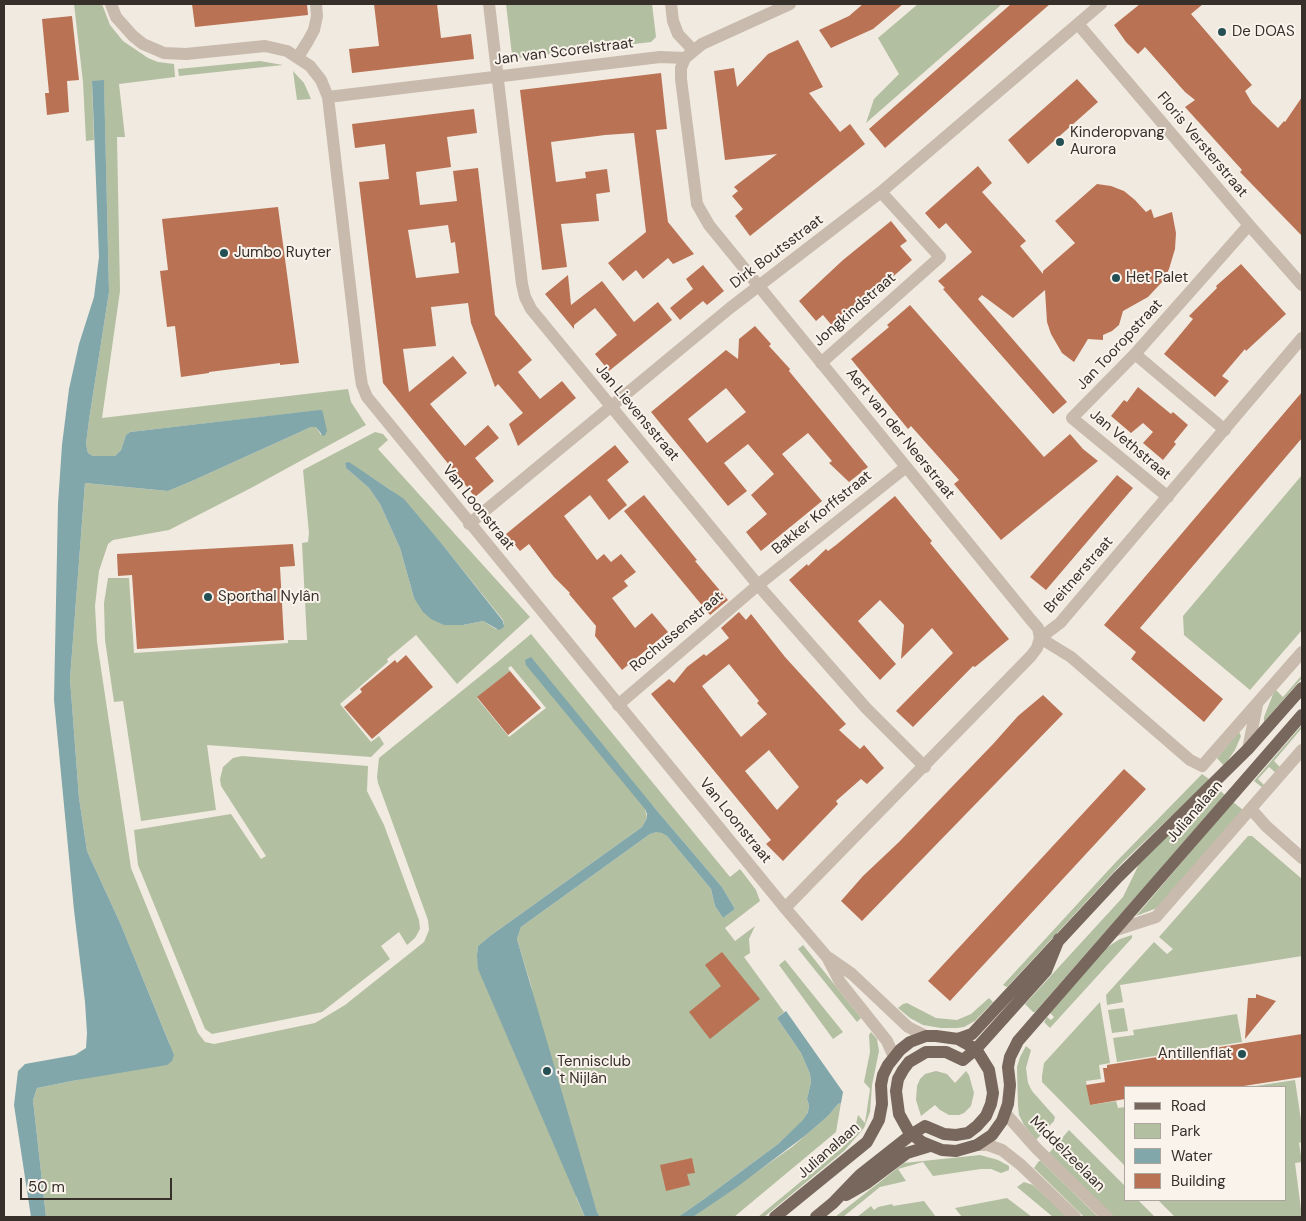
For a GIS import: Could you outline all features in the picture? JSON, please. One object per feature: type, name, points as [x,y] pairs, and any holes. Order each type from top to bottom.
[{"type":"main road","name":"Julianalaan","points":[[958,1039],[972,1034],[1118,877],[1248,749],[1302,688]]},
{"type":"main road","name":"Julianalaan","points":[[1005,1112],[1009,1095],[1010,1057],[1018,1040],[1302,715]]},
{"type":"main road","name":"Julianalaan","points":[[976,1049],[1046,972],[1059,939]]},
{"type":"main road","points":[[816,1217],[833,1203],[860,1175],[912,1134],[926,1126],[944,1134],[968,1133],[986,1116],[993,1093],[990,1070],[976,1049],[958,1039],[936,1036],[926,1036],[910,1042],[894,1057],[897,1064],[898,1079],[896,1091],[899,1114],[912,1134],[922,1142],[942,1150],[956,1151],[985,1141],[997,1128],[1005,1112],[993,1093]]},
{"type":"main road","points":[[898,1079],[909,1062],[926,1052],[946,1052],[962,1060],[976,1049]]},
{"type":"main road","name":"Julianalaan","points":[[775,1217],[867,1142],[879,1120],[884,1075],[894,1057]]},
{"type":"main road","points":[[833,1203],[867,1183],[907,1153],[930,1146]]},
{"type":"street","points":[[111,4],[116,17],[133,36],[143,44],[164,53],[186,54],[265,46],[281,49],[298,56],[314,30],[317,16],[316,4]]},
{"type":"street","name":"Jan Lievensstraat","points":[[489,4],[522,284],[525,297],[531,309],[758,585],[866,708],[925,767]]},
{"type":"street","points":[[671,4],[673,21],[689,54]]},
{"type":"street","name":"Jan van Scorelstraat","points":[[328,97],[689,54],[790,4]]},
{"type":"street","name":"Dirk Boutsstraat","points":[[470,524],[730,308],[881,192],[1101,4]]},
{"type":"street","name":"Floris Versterstraat","points":[[1078,24],[1302,285]]},
{"type":"street","name":"Aert van der Neerstraat","points":[[689,54],[681,68],[681,79],[697,204],[709,225],[1038,628],[1040,638],[1071,657],[1190,760],[1202,766]]},
{"type":"street","name":"Van Loonstraat","points":[[298,56],[310,66],[321,80],[328,97],[362,385],[367,397],[618,705],[827,957],[840,982],[887,1041],[894,1057]]},
{"type":"street","name":"Jongkindstraat","points":[[821,362],[940,257],[881,192]]},
{"type":"street","name":"Jan Tooropstraat","points":[[1072,418],[1135,354],[1249,225]]},
{"type":"street","name":"Breitnerstraat","points":[[785,908],[925,767],[1031,656],[1037,648],[1040,638],[1060,623],[1302,338]]},
{"type":"street","points":[[1135,354],[1225,430]]},
{"type":"street","name":"Jan Vethstraat","points":[[1072,418],[1168,498]]},
{"type":"street","name":"Bakker Korffstraat","points":[[758,585],[906,467]]},
{"type":"street","name":"Rochussenstraat","points":[[618,705],[758,585]]},
{"type":"street","name":"Julianalaan","points":[[1202,766],[1302,652]]},
{"type":"street","name":"Julianalaan","points":[[1248,749],[1258,703]]},
{"type":"street","points":[[1113,931],[1156,918],[1302,750]]},
{"type":"street","points":[[1251,809],[1266,826],[1302,858]]},
{"type":"street","name":"Van Loonstraat","points":[[827,957],[852,974],[908,1027],[926,1036]]},
{"type":"street","name":"Middelzeelaan","points":[[1005,1112],[1036,1148],[1107,1217]]},
{"type":"street","points":[[977,1145],[988,1145],[1002,1150],[1075,1217]]},
{"type":"green space","points":[[74,4],[102,4],[110,25],[123,41],[148,58],[158,62],[174,64],[175,77],[119,84],[125,137],[117,137],[120,291],[102,418],[348,389],[351,402],[366,425],[251,488],[169,530],[113,540],[108,544],[99,571],[95,606],[97,642],[131,868],[198,1033],[205,1042],[214,1044],[315,1023],[345,1005],[424,942],[429,930],[428,920],[378,783],[379,758],[531,634],[730,877],[740,869],[756,890],[760,901],[725,928],[735,941],[755,926],[749,939],[750,953],[744,957],[784,1012],[777,1018],[801,1053],[810,1074],[811,1082],[807,1099],[809,1105],[804,1120],[778,1144],[678,1217],[600,1217],[590,1191],[576,1197],[585,1217],[46,1217],[33,1100],[37,1088],[77,1080],[170,1045],[121,925],[87,851],[79,798],[70,679],[85,483],[168,491],[311,427],[316,427],[321,435],[322,410],[130,432],[126,435],[121,450],[115,456],[93,456],[88,453],[86,444],[89,420],[109,292],[104,85],[92,82],[94,140],[86,141],[83,82]],"holes":[[[511,666],[546,708],[509,737],[477,698],[510,671],[508,668]],[[653,806],[722,887],[735,909],[723,918],[715,906],[711,889],[667,836],[662,832],[657,832],[650,834],[521,927],[517,939],[532,989],[477,955],[478,946],[490,936],[642,827],[647,818],[645,809]]]},
{"type":"green space","points":[[506,4],[652,4],[656,37],[651,42],[518,58],[512,55]]},
{"type":"green space","points":[[918,4],[1002,4],[866,123],[874,99],[899,74],[878,38]]},
{"type":"green space","points":[[260,61],[283,65],[179,76],[178,69]]},
{"type":"green space","points":[[293,71],[304,83],[311,99],[297,100]]},
{"type":"green space","points":[[375,432],[383,434],[388,440],[378,449],[530,617],[457,684],[416,635],[387,659],[388,662],[340,704],[371,742],[379,736],[384,744],[371,757],[207,745],[216,810],[141,821],[123,701],[114,702],[105,640],[104,603],[108,578],[129,578],[134,653],[288,643],[288,640],[307,640],[302,543],[308,542],[309,533],[303,470]],"holes":[[[345,463],[349,463],[391,490],[446,549],[503,620],[504,624],[496,629],[483,621],[463,625],[444,625],[414,598],[400,548],[380,504],[369,488],[346,468]]]},
{"type":"green space","points":[[1302,475],[1302,630],[1250,690],[1184,635],[1183,616]]},
{"type":"green space","points":[[1302,675],[1302,678],[1264,722],[1264,717],[1276,690],[1283,697]]},
{"type":"green space","points":[[1302,725],[1302,728],[1274,761],[1281,768],[1276,773],[1269,767],[1258,779],[1265,786],[1263,788],[1254,781]]},
{"type":"green space","points":[[1239,732],[1241,736],[1235,750],[1224,766],[1217,758]]},
{"type":"green space","points":[[242,756],[368,766],[367,791],[384,825],[419,920],[420,929],[415,938],[407,945],[399,932],[381,946],[390,959],[322,1012],[212,1034],[205,1029],[138,865],[134,830],[231,814],[261,859],[266,856],[221,786],[220,779],[223,767],[233,758]]},
{"type":"green space","points":[[1202,774],[1209,779],[1208,781],[1124,861],[1007,987],[1003,985],[1115,863]]},
{"type":"green space","points":[[1217,788],[1225,795],[1033,1012],[1025,1004],[1123,897],[1140,862]]},
{"type":"green space","points":[[1233,802],[1243,810],[1157,908],[1136,916]]},
{"type":"green space","points":[[1248,836],[1252,836],[1302,879],[1302,956],[1120,985],[1123,1002],[1107,1005],[1106,995],[1154,942],[1167,954],[1173,949],[1159,937]]},
{"type":"green space","points":[[1132,935],[1132,938],[1050,1028],[1044,1022],[1047,1017],[1051,1020],[1054,1017],[1050,1013],[1106,948],[1120,939]]},
{"type":"green space","points":[[803,945],[861,1018],[857,1022],[798,949]]},
{"type":"green space","points":[[785,960],[843,1032],[833,1039],[779,965]]},
{"type":"green space","points":[[989,998],[993,1002],[975,1021],[964,1027],[957,1028],[923,1025],[910,1018],[898,1008],[907,1003],[936,1018],[957,1020],[971,1014]]},
{"type":"green space","points":[[1100,1002],[1110,1063],[1099,1065],[1101,1079],[1086,1081],[1090,1105],[1116,1101],[1118,1108],[1124,1107],[1124,1165],[1042,1082],[1044,1063]]},
{"type":"green space","points":[[1124,1008],[1128,1031],[1112,1033],[1108,1010]]},
{"type":"green space","points":[[1237,1014],[1242,1042],[1117,1062],[1113,1038],[1134,1035],[1133,1030]]},
{"type":"green space","points":[[871,1032],[877,1039],[879,1051],[872,1085],[870,1112],[864,1128],[844,1151],[764,1217],[758,1217],[844,1146],[854,1133],[858,1115],[865,1123],[870,1089],[864,1082],[870,1052],[869,1035]]},
{"type":"green space","points":[[1026,1046],[1031,1050],[1026,1068],[1028,1083],[1032,1091],[1055,1117],[1054,1121],[1036,1140],[1024,1125],[1019,1115],[1018,1106],[1017,1067]]},
{"type":"green space","points":[[936,1071],[947,1074],[955,1083],[966,1071],[969,1075],[974,1093],[971,1106],[964,1113],[949,1115],[935,1105],[921,1116],[916,1100],[917,1086],[925,1074]]},
{"type":"green space","points":[[1295,1080],[1302,1127],[1302,1142],[1299,1143],[1302,1162],[1295,1163],[1302,1217],[1175,1217],[1159,1201],[1286,1201],[1286,1086],[1256,1086]]},
{"type":"green space","points":[[841,1103],[836,1132],[734,1217],[693,1217],[792,1147]]},
{"type":"green space","points":[[1069,1130],[1124,1185],[1124,1201],[1139,1201],[1155,1217],[1114,1217],[1049,1153]]},
{"type":"green space","points":[[980,1155],[998,1160],[1009,1166],[1009,1170],[1001,1173],[991,1169],[981,1169],[933,1176],[923,1162],[898,1169],[906,1181],[880,1187],[843,1217],[835,1217],[904,1163]]},
{"type":"green space","points":[[1039,1161],[1098,1217],[1084,1217],[1034,1168]]},
{"type":"green space","points":[[1024,1182],[1033,1185],[1068,1217],[1053,1217],[1017,1187]]},
{"type":"green space","points":[[1007,1198],[1032,1217],[962,1217],[955,1208]]},
{"type":"green space","points":[[924,1201],[936,1217],[857,1217],[871,1206],[874,1210],[878,1207],[892,1204],[893,1206]]},
{"type":"water","points":[[104,80],[109,292],[89,420],[86,444],[88,453],[93,456],[115,456],[121,450],[126,435],[130,432],[319,410],[322,410],[327,431],[323,436],[316,427],[311,427],[168,491],[85,483],[70,679],[79,798],[87,851],[121,925],[174,1055],[172,1061],[167,1065],[37,1088],[33,1100],[46,1217],[31,1217],[14,1105],[18,1071],[25,1064],[75,1055],[86,1048],[87,1033],[54,700],[58,504],[62,445],[69,389],[79,344],[94,297],[99,257],[92,81]]},
{"type":"water","points":[[349,462],[404,499],[503,621],[504,627],[499,630],[483,621],[463,625],[444,625],[431,619],[423,612],[414,598],[400,548],[380,504],[369,488],[346,468],[345,463]]},
{"type":"water","points":[[531,657],[722,887],[735,909],[723,918],[715,906],[711,889],[667,836],[657,832],[650,834],[521,927],[517,939],[600,1217],[585,1217],[478,969],[478,946],[642,827],[647,814],[645,809],[526,665],[525,660]]},
{"type":"water","points":[[786,1011],[843,1092],[841,1103],[806,1135],[737,1187],[693,1217],[678,1217],[778,1144],[803,1120],[808,1112],[809,1105],[807,1099],[811,1082],[810,1074],[801,1053],[777,1018]]},
{"type":"building","points":[[192,4],[307,4],[308,15],[195,27]]},
{"type":"building","points":[[374,4],[437,4],[441,38],[471,34],[474,59],[352,73],[349,49],[379,46]]},
{"type":"building","points":[[863,4],[903,4],[873,29],[831,48],[819,30],[849,16]]},
{"type":"building","points":[[1011,4],[1050,4],[885,148],[869,129]]},
{"type":"building","points":[[1140,4],[1203,4],[1191,14],[1252,85],[1245,91],[1252,103],[1278,128],[1285,122],[1302,97],[1302,236],[1240,172],[1242,170],[1185,107],[1195,100],[1185,92],[1145,47],[1138,54],[1126,42],[1114,25]]},
{"type":"building","points":[[72,16],[79,80],[67,81],[69,112],[47,115],[45,93],[49,93],[42,19]]},
{"type":"building","points":[[798,40],[823,87],[809,93],[840,132],[850,124],[865,144],[750,236],[735,216],[743,209],[732,196],[738,191],[734,187],[777,154],[725,160],[714,71],[734,68],[737,87],[768,54]]},
{"type":"building","points":[[661,73],[667,129],[656,130],[668,222],[694,254],[673,264],[668,258],[643,279],[636,270],[623,281],[608,263],[646,232],[634,133],[605,135],[551,142],[556,182],[586,178],[585,172],[607,169],[610,192],[596,194],[599,221],[561,224],[567,267],[542,270],[520,90]]},
{"type":"building","points":[[1077,79],[1098,102],[1028,164],[1008,140]]},
{"type":"building","points":[[474,109],[477,133],[447,137],[451,167],[416,172],[420,205],[457,201],[453,171],[478,168],[495,315],[532,360],[518,372],[540,399],[562,381],[576,398],[518,446],[509,424],[523,413],[498,384],[495,387],[471,323],[468,303],[431,307],[436,346],[403,349],[409,392],[453,356],[467,373],[430,404],[465,446],[488,425],[499,438],[475,458],[494,481],[475,497],[383,383],[359,182],[389,179],[385,144],[355,148],[352,124]],"holes":[[[448,225],[451,243],[455,242],[459,273],[416,278],[408,230]]]},
{"type":"building","points":[[978,166],[992,183],[982,192],[1026,241],[1020,246],[1043,274],[1043,271],[1075,243],[1055,221],[1097,184],[1111,186],[1124,191],[1146,212],[1151,209],[1154,218],[1172,212],[1176,233],[1175,249],[1163,281],[1148,297],[1123,311],[1119,325],[1103,335],[1103,340],[1088,339],[1074,362],[1062,353],[1051,334],[1047,322],[1045,290],[1013,318],[982,295],[978,299],[1067,402],[1053,414],[938,281],[972,252],[946,223],[939,229],[925,213]]},
{"type":"building","points":[[278,207],[299,363],[280,365],[280,363],[181,377],[175,326],[167,327],[160,271],[168,270],[162,219]]},
{"type":"building","points":[[891,221],[907,241],[900,246],[912,260],[834,328],[823,315],[816,321],[799,301],[843,260]]},
{"type":"building","points":[[1241,264],[1286,314],[1246,351],[1245,349],[1222,376],[1229,381],[1215,397],[1164,354],[1193,319],[1189,316],[1217,288],[1216,286]]},
{"type":"building","points":[[703,265],[724,291],[707,305],[703,301],[680,320],[670,308],[693,289],[686,279]]},
{"type":"building","points":[[568,275],[571,305],[602,281],[634,322],[658,302],[672,320],[609,371],[595,354],[617,335],[595,308],[574,325],[574,329],[545,294]]},
{"type":"building","points":[[910,305],[1044,457],[1070,434],[1083,449],[1098,461],[1001,540],[954,484],[959,480],[911,426],[908,429],[851,359],[889,327],[887,325]]},
{"type":"building","points":[[755,326],[771,344],[769,346],[790,369],[789,371],[868,467],[849,482],[829,463],[832,461],[808,433],[782,454],[822,501],[761,551],[746,532],[767,514],[751,495],[774,474],[748,444],[724,463],[747,491],[728,506],[651,412],[726,350],[738,359],[739,339]],"holes":[[[726,388],[746,412],[707,443],[688,419]]]},
{"type":"building","points":[[1138,387],[1171,414],[1173,412],[1188,425],[1174,442],[1176,444],[1163,460],[1143,443],[1153,432],[1143,423],[1131,433],[1111,416],[1124,400],[1127,402]]},
{"type":"building","points":[[1302,392],[1302,438],[1140,628],[1223,699],[1204,722],[1131,659],[1136,652],[1104,625]]},
{"type":"building","points":[[615,445],[629,462],[607,480],[627,505],[609,520],[590,495],[564,516],[597,560],[604,554],[611,562],[621,554],[636,572],[624,581],[628,586],[612,598],[635,628],[652,613],[668,632],[622,670],[595,636],[596,626],[570,593],[554,577],[529,544],[520,551],[506,534]]},
{"type":"building","points":[[1117,475],[1133,488],[1046,590],[1030,577]]},
{"type":"building","points":[[644,495],[728,600],[710,615],[624,511]]},
{"type":"building","points":[[895,496],[932,541],[930,543],[1009,639],[975,667],[973,666],[913,727],[896,711],[953,653],[932,628],[901,659],[904,625],[880,600],[858,621],[896,664],[880,680],[789,580],[826,549],[828,551],[836,545]]},
{"type":"building","name":"Sporthal Nylân","points":[[293,544],[295,566],[280,567],[284,640],[137,649],[132,575],[118,576],[117,554]]},
{"type":"building","points":[[739,612],[746,620],[751,614],[785,657],[846,724],[839,730],[860,749],[864,745],[884,768],[867,784],[861,779],[836,801],[838,804],[783,861],[766,844],[771,840],[651,694],[669,679],[674,683],[687,667],[704,654],[706,656],[729,638],[721,628]],"holes":[[[729,664],[767,714],[741,737],[702,686]],[[769,750],[799,787],[777,810],[745,771]]]},
{"type":"building","points":[[406,655],[433,687],[372,739],[344,707],[362,692],[360,689],[395,660],[397,663]]},
{"type":"building","points":[[510,671],[541,708],[508,735],[477,697]]},
{"type":"building","points":[[1043,695],[1063,714],[862,921],[841,901],[1018,716]]},
{"type":"building","points":[[1124,769],[1146,789],[950,1001],[928,981]]},
{"type":"building","points":[[722,952],[760,999],[710,1039],[689,1012],[721,986],[705,965]]},
{"type":"building","points":[[1256,994],[1276,1001],[1245,1039],[1248,998],[1256,998]]},
{"type":"building","name":"Antillenflat","points":[[1302,1034],[1302,1077],[1244,1086],[1124,1086],[1124,1099],[1090,1105],[1086,1085],[1105,1082],[1103,1068],[1107,1068],[1107,1065]]},
{"type":"building","points":[[692,1158],[695,1173],[687,1174],[690,1185],[666,1191],[660,1165]]},
{"type":"place","name":"De DOAS","points":[[1222,32]]},
{"type":"place","name":"Kinderopvang Aurora","points":[[1060,142]]},
{"type":"place","name":"Jumbo Ruyter","points":[[224,253]]},
{"type":"place","name":"Het Palet","points":[[1116,278]]},
{"type":"place","name":"Sporthal Nylân","points":[[208,597]]},
{"type":"place","name":"Antillenflat","points":[[1242,1054]]},
{"type":"place","name":"Tennisclub 't Nijlân","points":[[547,1071]]}]
